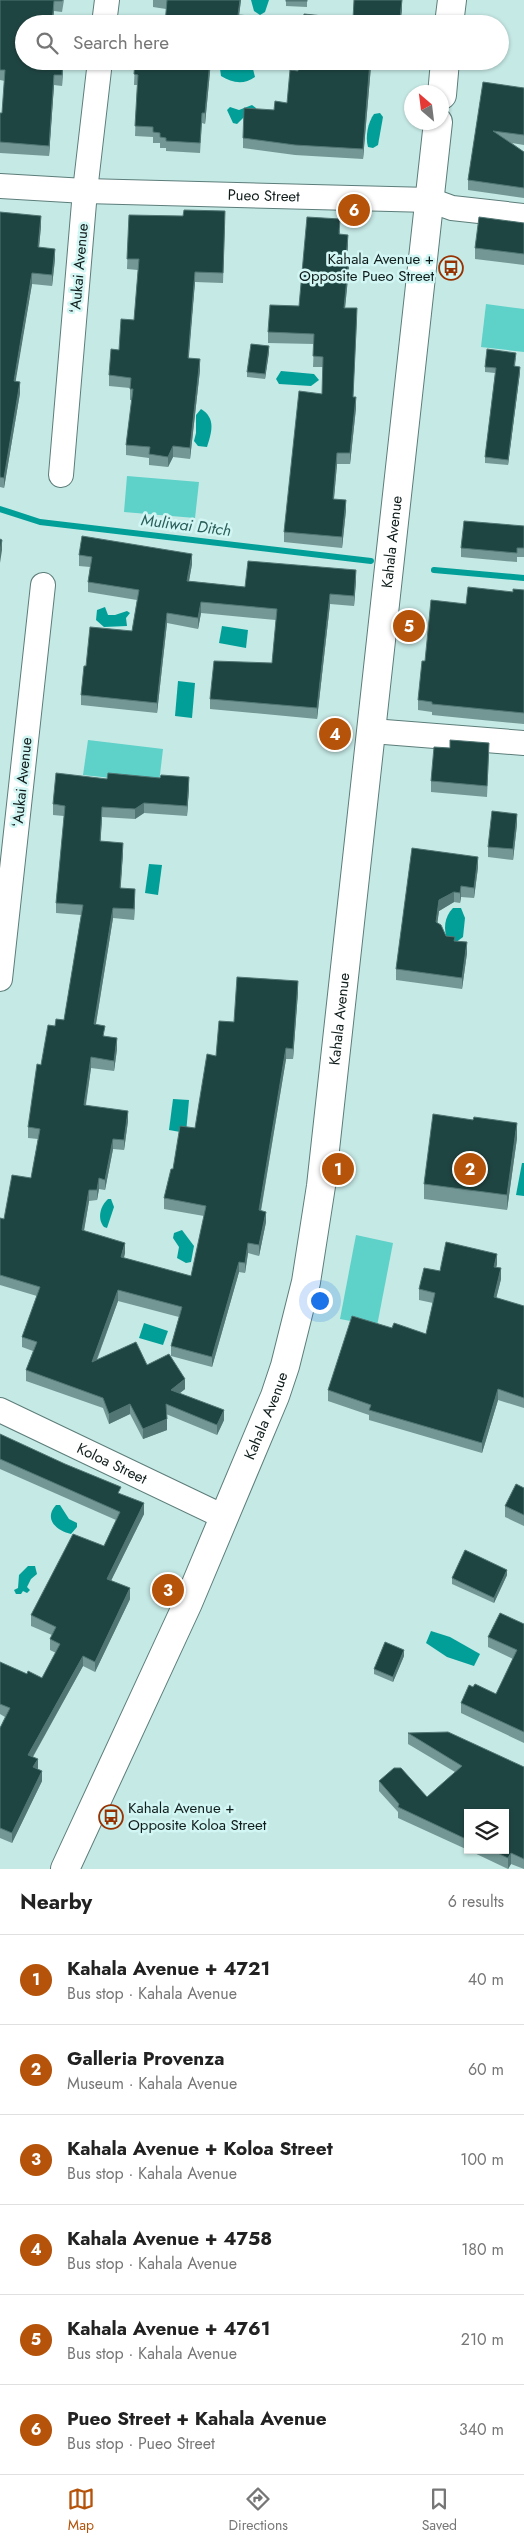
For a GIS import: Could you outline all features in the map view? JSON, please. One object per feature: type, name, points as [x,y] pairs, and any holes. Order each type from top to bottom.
[{"type":"street","points":[[105,15],[107,0]]},
{"type":"street","points":[[450,15],[452,0]]},
{"type":"street","name":"ʻAukai Avenue","points":[[61,475],[85,191],[99,70]]},
{"type":"street","points":[[443,85],[444,70]]},
{"type":"street","name":"Kahala Avenue","points":[[65,1869],[188,1603],[275,1396],[306,1282],[321,1186],[437,130]]},
{"type":"street","name":"Pueo Street","points":[[0,186],[85,191],[430,200],[452,208],[524,216]]},
{"type":"street","name":"ʻAukai Avenue","points":[[0,980],[43,585]]},
{"type":"street","points":[[372,731],[524,743]]},
{"type":"street","name":"Koloa Street","points":[[0,1410],[224,1517]]},
{"type":"shaded area","points":[[251,0],[269,0],[265,12],[260,15],[254,11]]},
{"type":"shaded area","points":[[220,70],[253,70],[255,77],[251,80],[238,82],[221,76]]},
{"type":"shaded area","points":[[252,105],[256,108],[256,112],[244,117],[237,124],[233,123],[227,110],[230,107],[239,110]]},
{"type":"shaded area","points":[[380,113],[383,117],[378,145],[373,148],[368,147],[367,134],[370,121],[374,114]]},
{"type":"shaded area","points":[[486,304],[524,309],[524,352],[481,347]]},
{"type":"shaded area","points":[[281,371],[314,374],[319,380],[311,386],[279,384],[276,379]]},
{"type":"shaded area","points":[[201,409],[209,417],[212,426],[207,447],[198,446],[194,441],[196,415]]},
{"type":"shaded area","points":[[127,476],[199,482],[195,518],[124,512]]},
{"type":"shaded area","points":[[105,607],[108,615],[127,611],[130,613],[126,618],[127,626],[104,627],[96,620],[97,610]]},
{"type":"shaded area","points":[[222,626],[248,630],[246,648],[219,643]]},
{"type":"shaded area","points":[[178,681],[195,683],[192,718],[175,716]]},
{"type":"shaded area","points":[[88,740],[163,749],[159,783],[83,775]]},
{"type":"shaded area","points":[[149,864],[162,865],[158,895],[145,893]]},
{"type":"shaded area","points":[[453,908],[461,908],[465,918],[463,937],[455,943],[448,941],[445,932],[446,919]]},
{"type":"shaded area","points":[[173,1099],[189,1100],[186,1133],[169,1130]]},
{"type":"shaded area","points":[[522,1163],[524,1163],[524,1196],[516,1195]]},
{"type":"shaded area","points":[[108,1199],[111,1199],[114,1207],[107,1228],[102,1224],[100,1216],[101,1209]]},
{"type":"shaded area","points":[[182,1230],[194,1246],[191,1262],[186,1263],[177,1258],[179,1247],[173,1238],[174,1233]]},
{"type":"shaded area","points":[[356,1235],[393,1243],[377,1326],[340,1319]]},
{"type":"shaded area","points":[[144,1323],[168,1331],[163,1345],[139,1338]]},
{"type":"shaded area","points":[[56,1505],[60,1505],[69,1519],[77,1523],[77,1527],[71,1534],[53,1524],[51,1515]]},
{"type":"shaded area","points":[[28,1566],[35,1566],[37,1574],[31,1579],[27,1587],[30,1590],[27,1593],[23,1591],[21,1594],[16,1594],[14,1590],[18,1588],[19,1575]]},
{"type":"shaded area","points":[[431,1631],[450,1637],[480,1654],[474,1666],[447,1657],[426,1643]]},
{"type":"building","points":[[0,0],[63,0],[54,1],[53,15],[15,15],[15,70],[62,70],[62,75],[54,75],[49,146],[0,142],[0,113],[2,113],[5,70],[0,70]]},
{"type":"building","points":[[167,0],[240,0],[238,15],[166,15]]},
{"type":"building","points":[[307,0],[307,1],[286,1]]},
{"type":"building","points":[[354,0],[402,0],[400,15],[353,15]]},
{"type":"building","points":[[134,70],[209,70],[205,113],[202,113],[200,143],[166,141],[166,138],[160,137],[160,133],[153,132],[153,127],[135,126],[138,75],[134,74]]},
{"type":"building","points":[[290,70],[369,70],[363,149],[295,145],[243,138],[244,108],[274,110],[275,101],[287,103]]},
{"type":"building","points":[[483,82],[524,88],[524,135],[493,131],[524,152],[524,188],[468,180]]},
{"type":"building","points":[[184,210],[225,211],[223,273],[195,272],[188,358],[200,359],[190,448],[173,446],[168,457],[149,454],[150,447],[126,445],[133,389],[130,389],[131,378],[109,375],[111,349],[119,350],[121,319],[134,320],[139,259],[127,259],[129,215],[183,216]]},
{"type":"building","points":[[0,212],[41,216],[38,247],[55,249],[52,275],[32,273],[14,381],[20,382],[4,478],[0,477]]},
{"type":"building","points":[[307,217],[340,219],[339,234],[348,235],[346,258],[349,258],[344,308],[357,308],[353,397],[356,397],[350,453],[337,453],[333,499],[346,500],[342,537],[284,532],[299,391],[322,394],[323,357],[313,356],[314,334],[268,332],[270,305],[299,306]]},
{"type":"building","points":[[479,217],[524,223],[524,254],[475,248]]},
{"type":"building","points":[[251,344],[269,346],[265,374],[247,372]]},
{"type":"building","points":[[487,349],[516,353],[514,366],[520,367],[508,460],[485,457],[496,368],[485,367]]},
{"type":"building","points":[[464,521],[524,526],[524,548],[517,548],[517,553],[461,548]]},
{"type":"building","points":[[82,536],[192,554],[187,581],[245,587],[248,561],[356,570],[354,596],[330,594],[317,708],[210,699],[214,661],[272,663],[277,609],[201,602],[198,618],[167,613],[157,703],[81,695],[90,627],[132,631],[139,590],[88,582],[92,557],[79,555]]},
{"type":"building","points":[[468,587],[513,592],[513,589],[524,590],[524,713],[432,704],[432,702],[418,700],[422,661],[425,661],[431,600],[466,604]]},
{"type":"building","points":[[450,740],[489,743],[487,786],[431,781],[434,747],[450,748]]},
{"type":"building","points":[[56,773],[107,779],[108,773],[160,778],[161,775],[189,777],[187,806],[144,803],[135,809],[102,807],[100,841],[123,843],[120,888],[135,889],[134,909],[113,908],[94,1024],[105,1026],[103,1036],[117,1038],[114,1061],[91,1057],[84,1105],[128,1111],[124,1140],[113,1139],[105,1180],[99,1178],[97,1190],[89,1190],[82,1230],[125,1243],[121,1257],[191,1276],[206,1206],[164,1198],[171,1169],[173,1169],[180,1126],[195,1128],[207,1054],[216,1056],[219,1021],[234,1022],[237,977],[298,981],[293,1049],[286,1048],[259,1210],[266,1212],[259,1245],[248,1243],[245,1263],[239,1262],[212,1357],[171,1346],[182,1307],[118,1290],[92,1362],[136,1342],[147,1365],[169,1354],[185,1379],[171,1390],[224,1410],[217,1425],[166,1404],[167,1419],[143,1429],[130,1404],[109,1414],[103,1398],[26,1370],[37,1342],[22,1337],[40,1287],[0,1275],[0,1218],[4,1219],[12,1175],[31,1178],[40,1129],[28,1127],[37,1064],[41,1065],[48,1025],[55,1026],[56,1019],[64,1020],[83,905],[56,903],[65,806],[53,804]]},
{"type":"building","points":[[492,811],[517,814],[513,849],[488,847]]},
{"type":"building","points":[[412,848],[478,857],[474,888],[461,886],[460,893],[454,892],[439,900],[436,922],[441,925],[446,936],[455,937],[454,941],[467,942],[462,978],[396,969]]},
{"type":"building","points":[[433,1114],[473,1120],[474,1117],[517,1123],[507,1195],[424,1184]]},
{"type":"building","points":[[446,1242],[497,1254],[494,1267],[501,1268],[494,1297],[524,1306],[524,1398],[498,1389],[482,1443],[369,1410],[371,1405],[328,1390],[352,1316],[392,1328],[394,1323],[426,1334],[435,1293],[419,1289],[424,1268],[440,1271]]},
{"type":"building","points":[[0,1434],[121,1487],[118,1493],[144,1503],[107,1579],[130,1588],[95,1662],[83,1656],[28,1755],[38,1759],[33,1767],[42,1771],[12,1833],[0,1828],[0,1728],[10,1708],[0,1704],[0,1662],[27,1674],[28,1671],[42,1678],[60,1644],[50,1639],[56,1627],[31,1615],[73,1534],[104,1546],[120,1512],[0,1459]]},
{"type":"building","points":[[516,1484],[524,1488],[524,1515],[505,1506]]},
{"type":"building","points":[[465,1550],[507,1570],[494,1598],[452,1578]]},
{"type":"building","points":[[500,1613],[524,1624],[524,1732],[461,1703],[469,1685],[473,1687],[475,1684],[496,1694],[517,1650],[488,1637]]},
{"type":"building","points":[[385,1642],[404,1650],[393,1677],[374,1669]]},
{"type":"building","points":[[448,1732],[524,1767],[524,1859],[511,1853],[508,1858],[500,1854],[509,1854],[509,1809],[464,1809],[464,1838],[398,1807],[399,1804],[379,1781],[394,1768],[401,1768],[427,1797],[462,1766],[408,1733]]},
{"type":"waterway","name":"Muliwai Ditch","points":[[0,509],[40,522],[371,561]]},
{"type":"waterway","name":"Muliwai Ditch","points":[[434,570],[524,578]]},
{"type":"place","name":"Pueo Street + Kahala Avenue","points":[[354,210]]},
{"type":"place","name":"Kahala Avenue + Opposite Pueo Street","points":[[451,268]]},
{"type":"place","name":"Kahala Avenue + 4761","points":[[409,626]]},
{"type":"place","name":"Kahala Avenue + 4758","points":[[335,734]]},
{"type":"place","name":"Kahala Avenue + 4721","points":[[338,1169]]},
{"type":"place","name":"Galleria Provenza","points":[[470,1169]]},
{"type":"place","name":"Kahala Avenue + Koloa Street","points":[[168,1590]]},
{"type":"place","name":"Kahala Avenue + Opposite Koloa Street","points":[[111,1817]]}]
